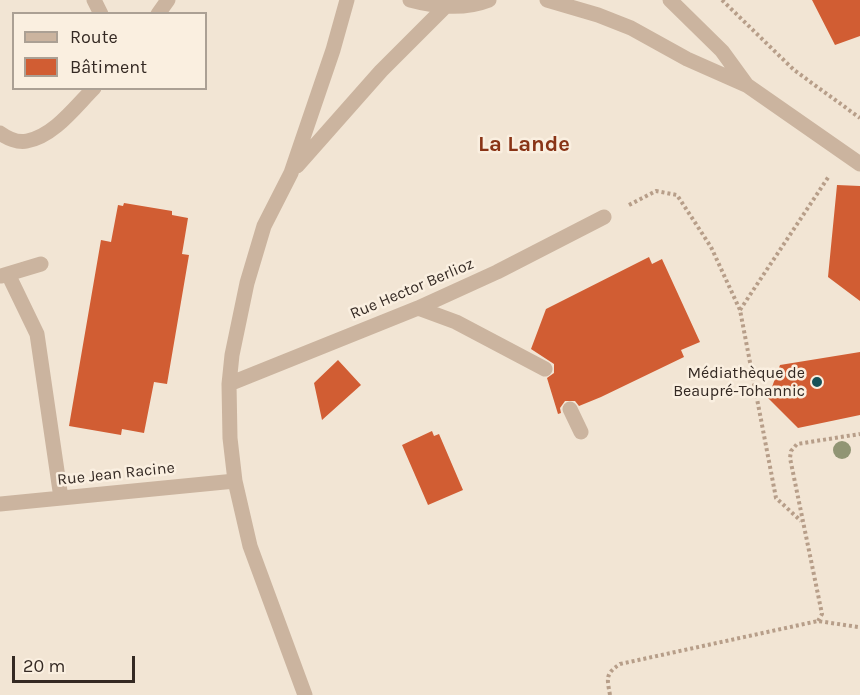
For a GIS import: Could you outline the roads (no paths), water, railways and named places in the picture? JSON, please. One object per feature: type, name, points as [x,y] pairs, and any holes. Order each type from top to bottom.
[{"type":"street","points":[[305,695],[250,546],[235,481],[230,438],[229,384],[232,355],[247,283],[264,226],[291,173],[333,51],[347,0]]},
{"type":"street","points":[[410,0],[445,7],[478,4],[489,0]]},
{"type":"street","points":[[547,0],[598,15],[631,28],[687,59],[748,86],[860,164]]},
{"type":"street","points":[[670,0],[722,51],[748,86]]},
{"type":"street","points":[[291,173],[381,71],[445,7]]},
{"type":"street","points":[[0,133],[25,142],[48,133],[92,90]]},
{"type":"street","name":"Rue Hector Berlioz","points":[[229,384],[418,308],[497,272],[604,218]]},
{"type":"street","points":[[41,264],[4,275],[37,334],[61,498]]},
{"type":"street","points":[[418,308],[456,322],[545,369]]},
{"type":"street","points":[[570,409],[581,432]]},
{"type":"street","name":"Rue Jean Racine","points":[[0,504],[235,481]]},
{"type":"place","name":"Médiathèque de Beaupré-Tohannic","points":[[817,382]]},
{"type":"district","name":"La Lande","points":[[524,145]]}]
